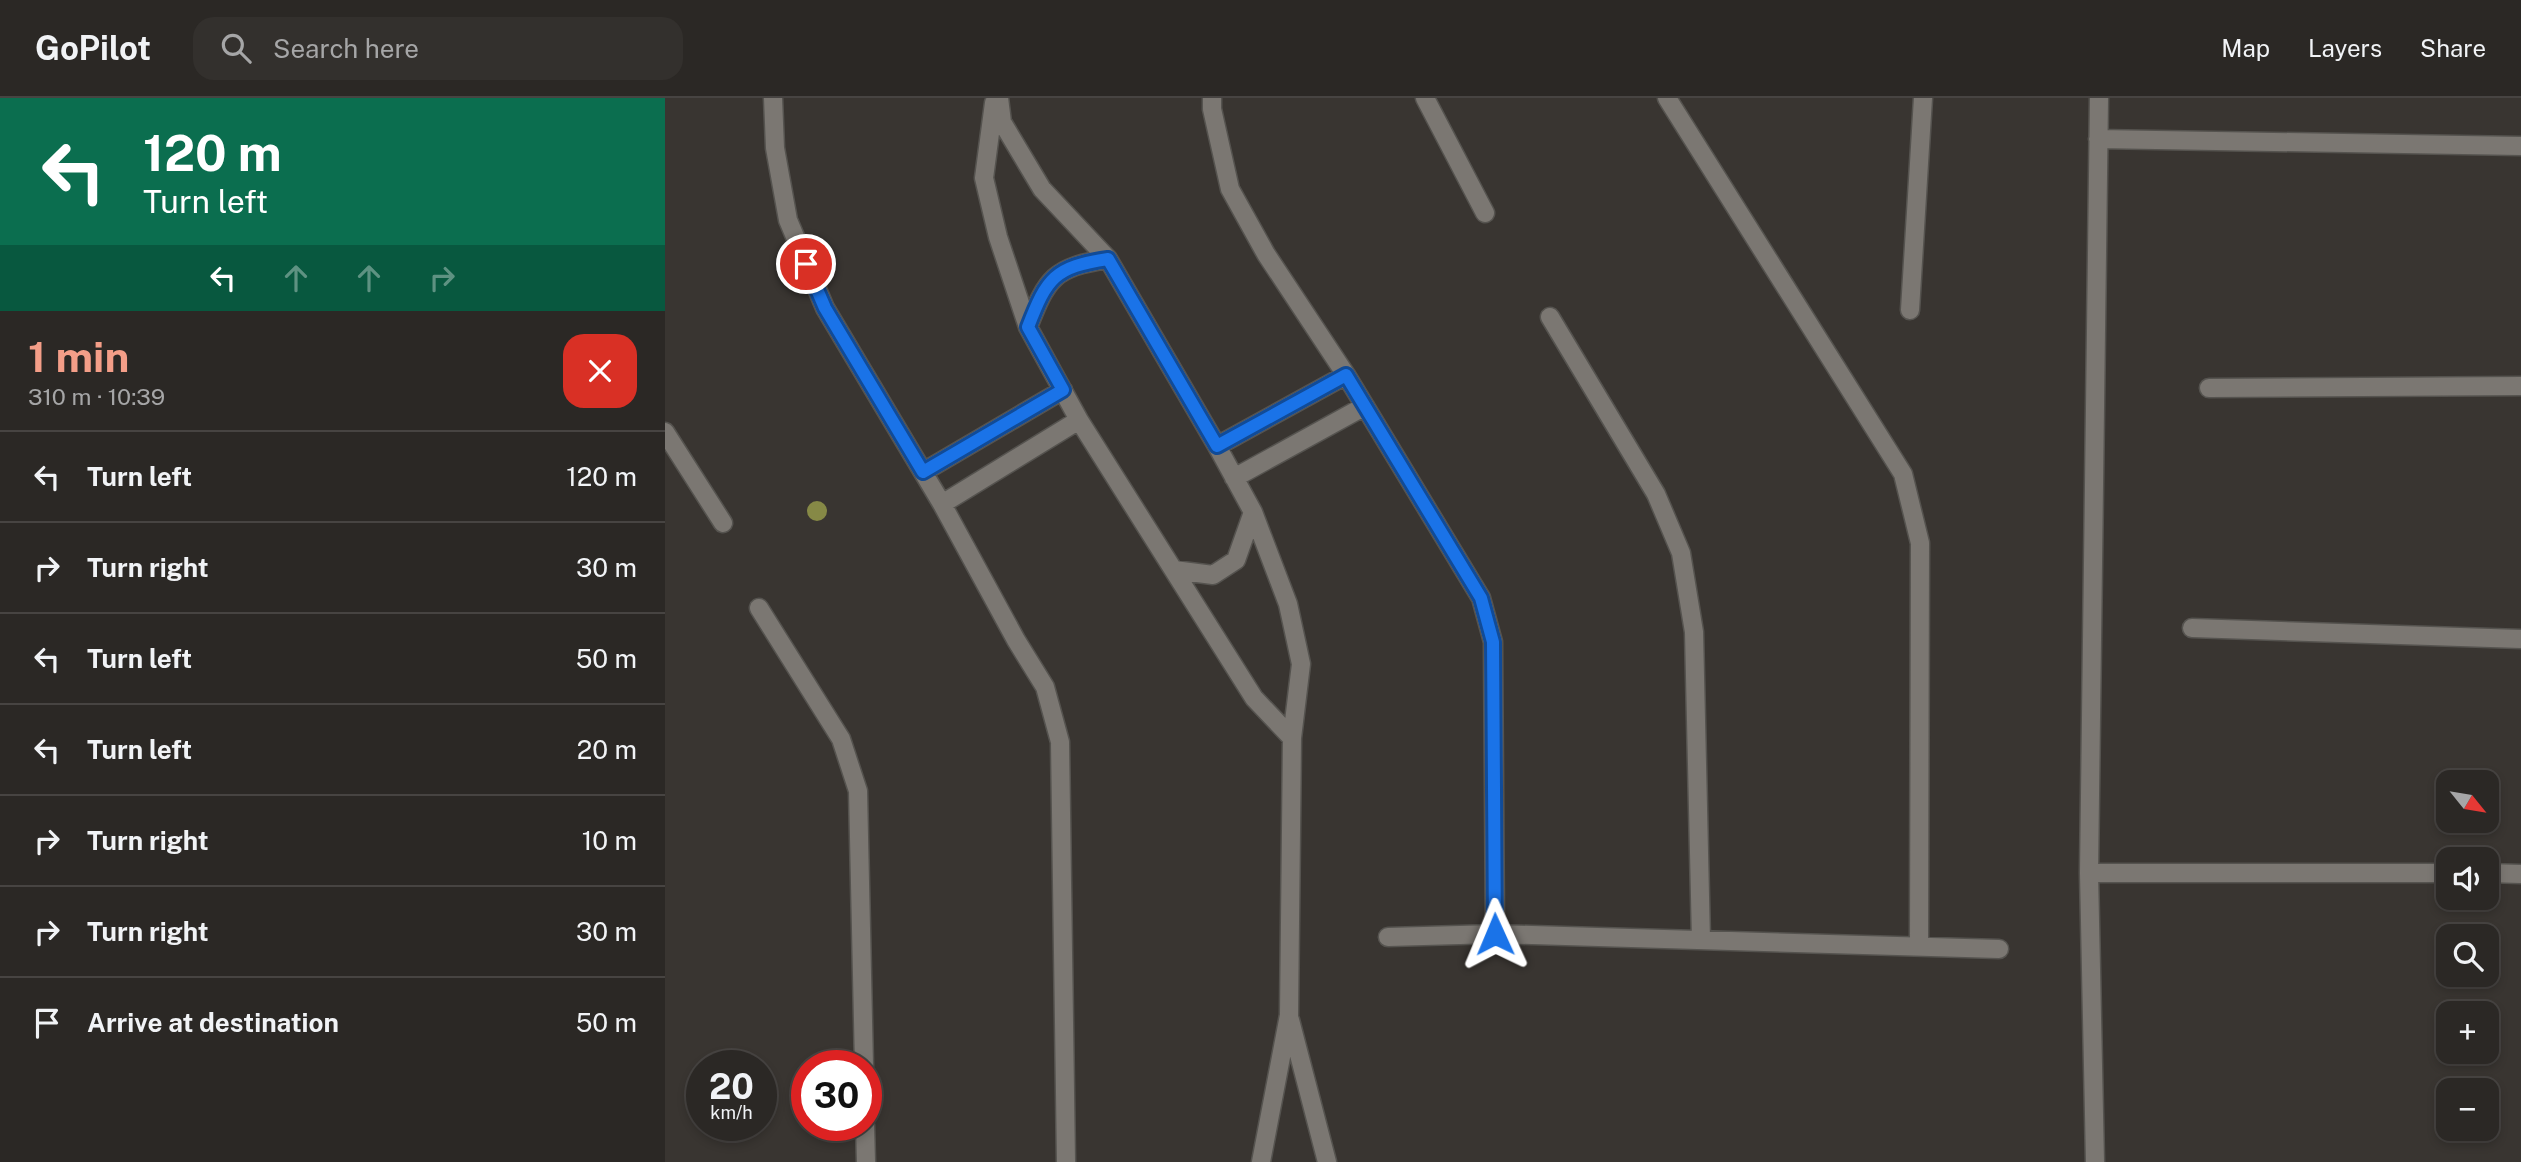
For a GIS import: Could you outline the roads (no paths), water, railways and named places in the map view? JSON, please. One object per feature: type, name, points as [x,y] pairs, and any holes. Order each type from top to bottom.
[{"type":"street","points":[[773,98],[775,148],[787,220],[825,308],[942,504],[1016,640],[1045,687],[1060,742],[1066,1162]]},
{"type":"street","points":[[997,98],[1002,122],[1042,189],[1108,259],[1217,446],[1253,512],[1288,604],[1301,664],[1292,738],[1289,1015],[1261,1162]]},
{"type":"street","points":[[997,98],[984,178],[998,237],[1028,327],[1079,420],[1254,698],[1292,738]]},
{"type":"street","points":[[1212,98],[1212,109],[1230,189],[1266,254],[1346,375],[1481,598],[1493,642],[1495,934]]},
{"type":"street","points":[[1425,98],[1485,213]]},
{"type":"street","points":[[1667,98],[1903,474],[1920,543],[1919,947]]},
{"type":"street","points":[[1910,310],[1923,98]]},
{"type":"street","points":[[2095,1162],[2089,873],[2099,98]]},
{"type":"street","points":[[2098,138],[2521,146]]},
{"type":"street","points":[[1028,327],[1040,295],[1059,272],[1087,262],[1108,259]]},
{"type":"street","points":[[1550,317],[1656,494],[1681,553],[1694,632],[1701,940]]},
{"type":"street","points":[[1217,446],[1346,375]]},
{"type":"street","points":[[2209,388],[2521,386]]},
{"type":"street","points":[[923,472],[1063,390]]},
{"type":"street","points":[[1234,478],[1365,406]]},
{"type":"street","points":[[942,504],[1079,420]]},
{"type":"street","points":[[665,432],[723,523]]},
{"type":"street","points":[[1174,570],[1213,575],[1236,560],[1253,512]]},
{"type":"street","points":[[759,608],[841,739],[858,791],[864,1050]]},
{"type":"street","points":[[2192,628],[2521,639]]},
{"type":"street","points":[[2089,873],[2436,873]]},
{"type":"street","points":[[2499,873],[2521,874]]},
{"type":"street","points":[[1388,937],[1495,934],[1999,949]]},
{"type":"street","points":[[1289,1015],[1327,1162]]},
{"type":"street","points":[[865,1141],[866,1162]]}]
